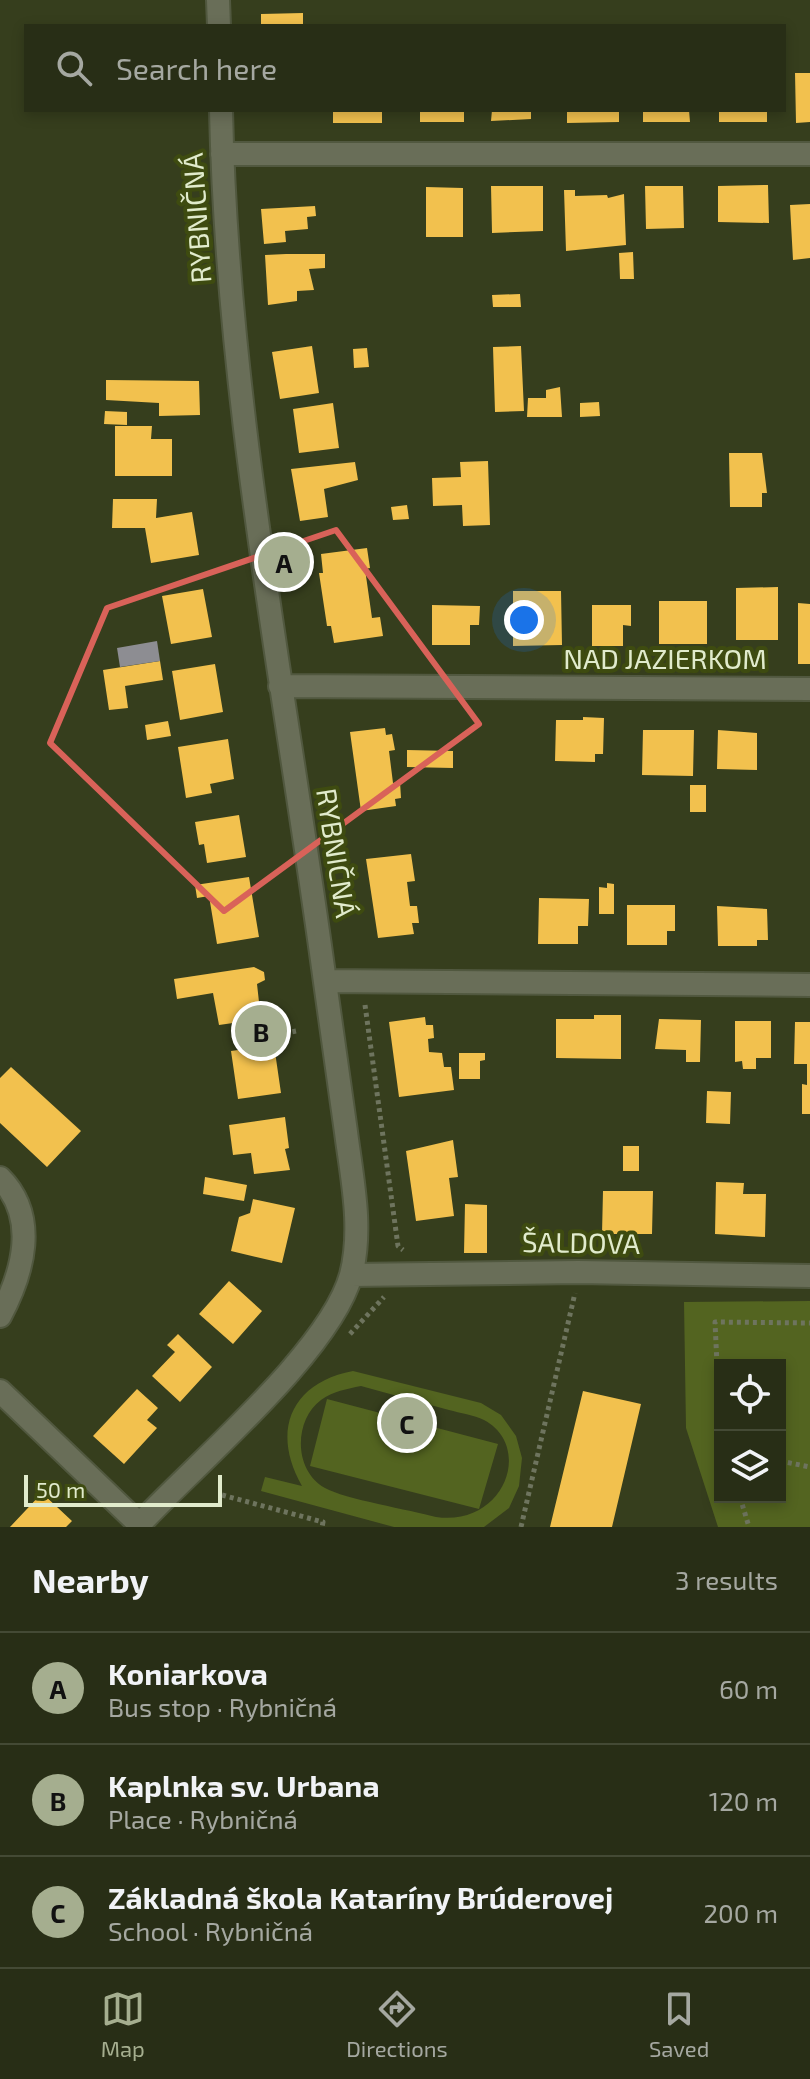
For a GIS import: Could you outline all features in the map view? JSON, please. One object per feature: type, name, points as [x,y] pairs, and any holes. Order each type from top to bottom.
[{"type":"street","points":[[218,0],[219,24]]},
{"type":"street","name":"RYBNIČNÁ","points":[[138,1526],[256,1406],[304,1351],[336,1308],[351,1275],[357,1221],[325,981],[261,564],[234,321],[221,112]]},
{"type":"street","points":[[222,154],[810,154]]},
{"type":"street","name":"NAD JAZIERKOM","points":[[280,686],[810,689]]},
{"type":"street","points":[[325,981],[810,985]]},
{"type":"street","points":[[0,1178],[22,1213],[24,1255],[15,1289],[0,1316]]},
{"type":"street","name":"ŠALDOVA","points":[[351,1275],[578,1272],[810,1276]]},
{"type":"street","points":[[0,1391],[138,1526]]},
{"type":"path","points":[[371,996],[364,1002],[398,1246],[411,1256]]},
{"type":"path","points":[[261,1038],[296,1031]]},
{"type":"path","points":[[521,1527],[578,1272]]},
{"type":"path","points":[[717,1359],[715,1322],[810,1323]]},
{"type":"path","points":[[786,1462],[810,1467]]},
{"type":"path","points":[[222,1495],[323,1522],[322,1527]]},
{"type":"path","points":[[742,1503],[749,1527]]},
{"type":"highlighted area","points":[[336,530],[479,724],[224,911],[50,743],[107,608]]},
{"type":"green space","points":[[810,1301],[810,1527],[718,1527],[686,1428],[684,1302]]},
{"type":"green space","points":[[353,1371],[481,1403],[501,1415],[516,1436],[522,1458],[519,1486],[509,1508],[484,1527],[394,1527],[261,1491],[265,1477],[302,1486],[288,1447],[292,1413],[301,1398],[314,1386]],"holes":[[[361,1386],[476,1417],[499,1432],[507,1448],[509,1465],[504,1482],[494,1498],[479,1510],[460,1517],[436,1517],[347,1496],[325,1488],[315,1480],[307,1469],[301,1445],[306,1420],[321,1400],[335,1392]]]},
{"type":"green space","points":[[327,1399],[498,1444],[479,1509],[310,1466]]},
{"type":"building: Homes","points":[[303,13],[303,24],[261,24],[261,14]]},
{"type":"building: Homes","points":[[795,73],[810,73],[810,122],[796,123]]},
{"type":"building: Homes","points":[[333,112],[382,112],[382,123],[333,123]]},
{"type":"building: Homes","points":[[420,112],[464,112],[464,122],[420,122]]},
{"type":"building: Homes","points":[[492,112],[531,112],[531,119],[491,121]]},
{"type":"building: Homes","points":[[567,112],[619,112],[619,122],[567,123]]},
{"type":"building: Homes","points":[[643,112],[689,112],[690,122],[643,122]]},
{"type":"building: Homes","points":[[719,112],[767,112],[767,122],[719,122]]},
{"type":"building: Homes","points":[[768,185],[769,223],[718,222],[718,186]]},
{"type":"building: Homes","points":[[491,186],[543,186],[543,231],[492,233]]},
{"type":"building: Homes","points":[[645,186],[683,186],[684,228],[646,229]]},
{"type":"building: Homes","points":[[426,187],[463,188],[463,237],[426,237]]},
{"type":"building: Homes","points":[[564,190],[575,190],[575,196],[607,195],[608,198],[624,194],[626,245],[566,251]]},
{"type":"building: Homes","points":[[810,204],[810,258],[793,260],[790,205]]},
{"type":"building: Homes","points":[[315,206],[316,216],[307,217],[308,229],[285,231],[286,242],[264,244],[261,209]]},
{"type":"building: Homes","points":[[633,252],[634,279],[620,279],[619,253]]},
{"type":"building: Homes","points":[[325,254],[325,268],[309,269],[314,290],[297,291],[297,301],[268,305],[265,255]]},
{"type":"building: Homes","points":[[520,294],[521,307],[493,307],[492,295]]},
{"type":"building: Homes","points":[[312,346],[319,393],[280,399],[272,352]]},
{"type":"building: Homes","points":[[521,346],[524,411],[495,412],[493,347]]},
{"type":"building: Homes","points":[[367,348],[369,367],[354,368],[353,349]]},
{"type":"building: Homes","points":[[106,380],[199,381],[200,415],[159,416],[159,403],[106,400]]},
{"type":"building: Homes","points":[[560,387],[562,417],[527,417],[528,398],[546,398],[546,390]]},
{"type":"building: Homes","points":[[599,402],[600,416],[580,417],[580,403]]},
{"type":"building: Homes","points":[[333,403],[339,448],[299,453],[293,409]]},
{"type":"building: Homes","points":[[105,411],[127,412],[127,425],[104,424]]},
{"type":"building: Homes","points":[[115,426],[152,426],[151,439],[172,439],[172,476],[115,476]]},
{"type":"building: Homes","points":[[729,453],[762,453],[767,493],[762,493],[762,507],[730,507]]},
{"type":"building: Homes","points":[[488,461],[490,525],[463,526],[462,505],[433,506],[432,478],[461,477],[460,462]]},
{"type":"building: Homes","points":[[355,462],[358,480],[324,489],[328,517],[300,521],[291,469]]},
{"type":"building: Homes","points":[[113,499],[157,499],[156,518],[192,512],[199,555],[151,563],[145,528],[112,528]]},
{"type":"building: Homes","points":[[407,505],[409,519],[393,520],[391,507]]},
{"type":"building: Homes","points":[[367,548],[370,568],[365,569],[372,618],[380,617],[383,636],[334,643],[331,626],[327,626],[319,573],[323,573],[321,554]]},
{"type":"building: Homes","points":[[778,587],[778,640],[736,640],[736,588]]},
{"type":"building: Homes","points":[[203,589],[212,637],[171,644],[162,596]]},
{"type":"building: Homes","points":[[513,591],[561,591],[562,645],[513,646]]},
{"type":"building: Homes","points":[[659,601],[707,601],[707,644],[659,644]]},
{"type":"building: Homes","points":[[798,603],[810,604],[810,664],[798,664]]},
{"type":"building: Homes","points":[[432,605],[480,606],[479,625],[470,625],[470,645],[432,645]]},
{"type":"building: Homes","points":[[592,605],[631,605],[631,626],[623,625],[623,646],[592,646]]},
{"type":"building: Homes","points":[[160,661],[163,680],[125,686],[128,708],[109,710],[103,670]]},
{"type":"building: Homes","points":[[215,664],[223,712],[180,720],[172,671]]},
{"type":"building: Homes","points":[[583,717],[604,718],[603,754],[595,754],[595,762],[555,761],[556,720],[583,720]]},
{"type":"building: Homes","points":[[168,721],[171,736],[147,740],[145,725]]},
{"type":"building: Homes","points":[[385,728],[386,735],[392,734],[395,750],[389,751],[393,783],[400,782],[401,798],[395,799],[396,806],[361,811],[350,732]]},
{"type":"building: Homes","points":[[643,730],[694,730],[693,776],[642,775]]},
{"type":"building: Homes","points":[[718,730],[757,733],[757,770],[717,769]]},
{"type":"building: Homes","points":[[228,739],[234,779],[210,784],[212,793],[186,798],[178,747]]},
{"type":"building: Homes","points":[[407,750],[453,751],[453,768],[407,767]]},
{"type":"building: Homes","points":[[690,785],[706,785],[706,812],[690,812]]},
{"type":"building: Homes","points":[[239,815],[246,857],[207,863],[204,844],[199,845],[195,822]]},
{"type":"building: Homes","points":[[411,854],[415,881],[407,882],[410,906],[417,906],[419,923],[412,923],[414,934],[378,938],[366,859]]},
{"type":"building: Homes","points":[[249,877],[259,937],[217,944],[209,896],[197,898],[195,885]]},
{"type":"building: Homes","points":[[607,883],[614,884],[614,914],[599,914],[599,887],[607,888]]},
{"type":"building: Homes","points":[[539,898],[589,899],[588,926],[578,926],[578,944],[538,944]]},
{"type":"building: Homes","points":[[627,905],[675,905],[675,931],[667,931],[667,945],[627,945]]},
{"type":"building: Homes","points":[[717,906],[767,909],[768,940],[757,940],[757,946],[718,946]]},
{"type":"building: Homes","points":[[254,967],[264,972],[265,980],[257,984],[259,1002],[269,1004],[270,1012],[262,1019],[219,1025],[213,993],[177,999],[174,979]]},
{"type":"building: Homes","points":[[594,1015],[621,1015],[621,1059],[556,1058],[556,1019],[594,1019]]},
{"type":"building: Homes","points":[[425,1017],[426,1025],[433,1025],[434,1038],[428,1039],[429,1052],[442,1053],[444,1067],[451,1067],[454,1090],[399,1097],[389,1022]]},
{"type":"building: Homes","points":[[659,1019],[701,1020],[700,1062],[686,1062],[686,1050],[655,1049]]},
{"type":"building: Homes","points":[[735,1021],[771,1021],[771,1058],[756,1058],[756,1069],[743,1069],[742,1061],[735,1062]]},
{"type":"building: Homes","points":[[795,1022],[810,1022],[810,1114],[802,1114],[802,1084],[807,1085],[807,1064],[794,1064]]},
{"type":"building: Homes","points":[[274,1045],[281,1093],[238,1099],[231,1051]]},
{"type":"building: Homes","points":[[459,1053],[485,1053],[485,1060],[480,1061],[480,1079],[459,1079]]},
{"type":"building: Homes","points":[[11,1067],[81,1131],[47,1167],[0,1123],[0,1078]]},
{"type":"building: Homes","points":[[707,1091],[731,1092],[730,1124],[706,1123]]},
{"type":"building: Homes","points":[[285,1117],[289,1148],[285,1149],[290,1170],[254,1174],[251,1153],[233,1155],[229,1125]]},
{"type":"building: Homes","points":[[453,1140],[458,1177],[449,1178],[454,1216],[416,1221],[406,1151]]},
{"type":"building: Homes","points":[[623,1146],[639,1146],[639,1171],[623,1171]]},
{"type":"building: Homes","points":[[205,1177],[247,1185],[244,1201],[203,1194]]},
{"type":"building: Homes","points":[[716,1182],[744,1183],[743,1194],[766,1194],[765,1237],[715,1234]]},
{"type":"building: Homes","points":[[603,1191],[653,1191],[652,1234],[602,1234]]},
{"type":"building: Homes","points":[[253,1199],[295,1208],[282,1263],[231,1251],[239,1217],[250,1213]]},
{"type":"building: Homes","points":[[465,1204],[487,1205],[487,1253],[464,1253]]},
{"type":"building: Homes","points":[[229,1281],[262,1311],[233,1344],[199,1314]]},
{"type":"building: Homes","points":[[178,1334],[212,1367],[180,1402],[152,1376],[175,1352],[167,1345]]},
{"type":"building: Homes","points":[[137,1389],[158,1408],[147,1420],[157,1428],[124,1464],[93,1436]]},
{"type":"building: Homes","points":[[583,1391],[641,1404],[612,1527],[550,1527]]},
{"type":"building: Homes","points":[[42,1493],[72,1521],[66,1527],[10,1527]]},
{"type":"building: Industry","points":[[157,641],[160,661],[120,667],[117,648]]},
{"type":"place","name":"Koniarkova","points":[[284,562]]},
{"type":"place","name":"Kaplnka sv. Urbana","points":[[261,1031]]},
{"type":"place","name":"Základná škola Kataríny Brúderovej","points":[[407,1423]]}]
